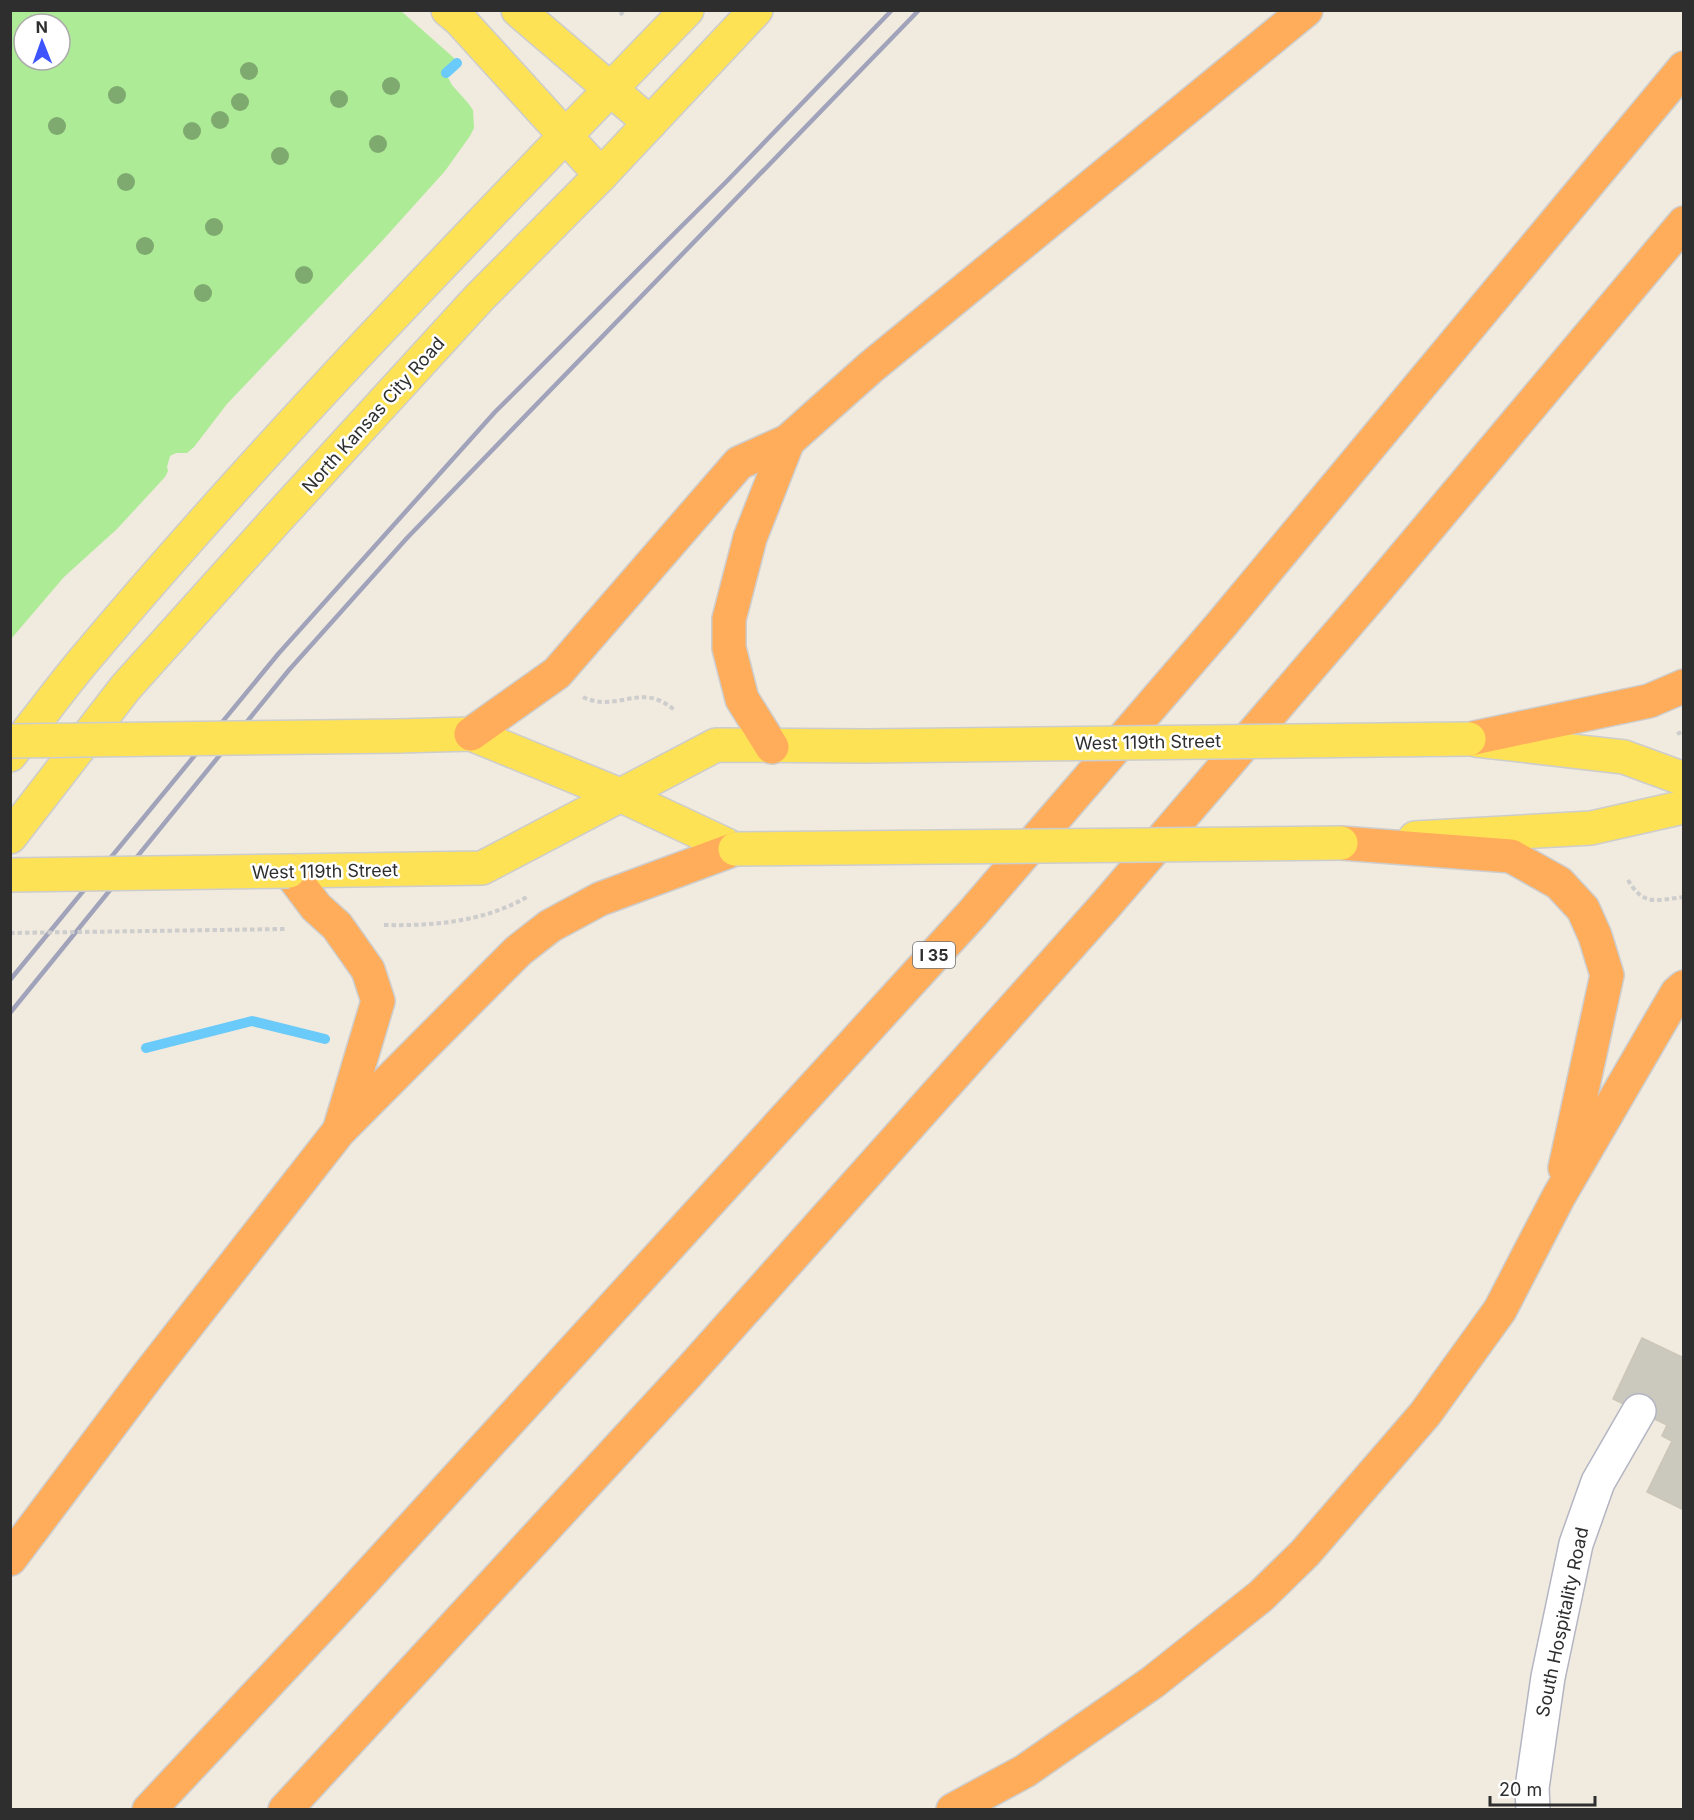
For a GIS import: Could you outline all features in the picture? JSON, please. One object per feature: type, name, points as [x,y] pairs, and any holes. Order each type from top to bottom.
[{"type":"highway","points":[[471,734],[557,673],[739,463],[788,441],[871,367],[1306,10]]},
{"type":"highway","name":"I 35","points":[[149,1809],[344,1602],[972,914],[1221,625],[1683,68]]},
{"type":"highway","points":[[285,1809],[688,1373],[1105,906],[1372,595],[1683,223]]},
{"type":"highway","points":[[772,747],[742,699],[729,648],[729,619],[750,538],[788,441]]},
{"type":"highway","points":[[1469,739],[1649,701],[1683,686]]},
{"type":"highway","points":[[1341,843],[1511,856],[1559,883],[1583,909],[1595,936],[1606,975],[1559,1196]]},
{"type":"highway","points":[[10,1560],[148,1374],[339,1131],[519,951],[550,926],[600,899],[735,849]]},
{"type":"highway","points":[[289,871],[316,907],[337,926],[368,970],[378,1001],[339,1131]]},
{"type":"highway","points":[[953,1809],[1025,1771],[1153,1682],[1261,1596],[1305,1553],[1425,1414],[1500,1310],[1559,1196],[1677,993],[1683,987]]},
{"type":"main road","points":[[448,10],[459,19],[601,175]]},
{"type":"main road","points":[[518,10],[650,123]]},
{"type":"main road","points":[[10,755],[84,660],[243,478],[445,260],[687,10]]},
{"type":"main road","name":"North Kansas City Road","points":[[10,837],[126,687],[479,298],[601,175],[756,10]]},
{"type":"main road","points":[[10,741],[471,734],[620,795],[735,849],[1341,843],[1591,828],[1683,807]]},
{"type":"main road","name":"West 119th Street","points":[[10,875],[482,868],[716,745],[772,747],[1469,739],[1624,757],[1683,779]]},
{"type":"street","name":"South Hospitality Road","points":[[1533,1809],[1532,1788],[1548,1677],[1576,1544],[1598,1482],[1639,1411]]},
{"type":"path","points":[[620,15],[625,10]]},
{"type":"path","points":[[583,697],[599,703],[609,703],[647,697],[658,699],[675,710]]},
{"type":"path","points":[[1677,734],[1683,731]]},
{"type":"path","points":[[1628,880],[1636,893],[1651,900],[1683,897]]},
{"type":"path","points":[[384,925],[424,926],[453,923],[491,912],[528,897]]},
{"type":"path","points":[[10,933],[285,929]]},
{"type":"green space","points":[[11,10],[401,11],[454,58],[455,63],[445,72],[452,85],[473,110],[474,128],[470,136],[445,171],[382,241],[227,404],[194,447],[187,453],[176,453],[170,456],[165,477],[117,529],[64,577],[11,639]]},
{"type":"building","points":[[1642,1338],[1684,1358],[1684,1510],[1647,1492],[1672,1441],[1662,1436],[1667,1425],[1613,1399]]},
{"type":"waterway","points":[[446,73],[457,63]]},
{"type":"waterway","points":[[146,1048],[252,1021],[325,1039]]},
{"type":"railway","points":[[10,980],[279,653],[495,412],[727,181],[892,10]]},
{"type":"railway","points":[[10,1013],[289,670],[407,538],[919,10]]}]
